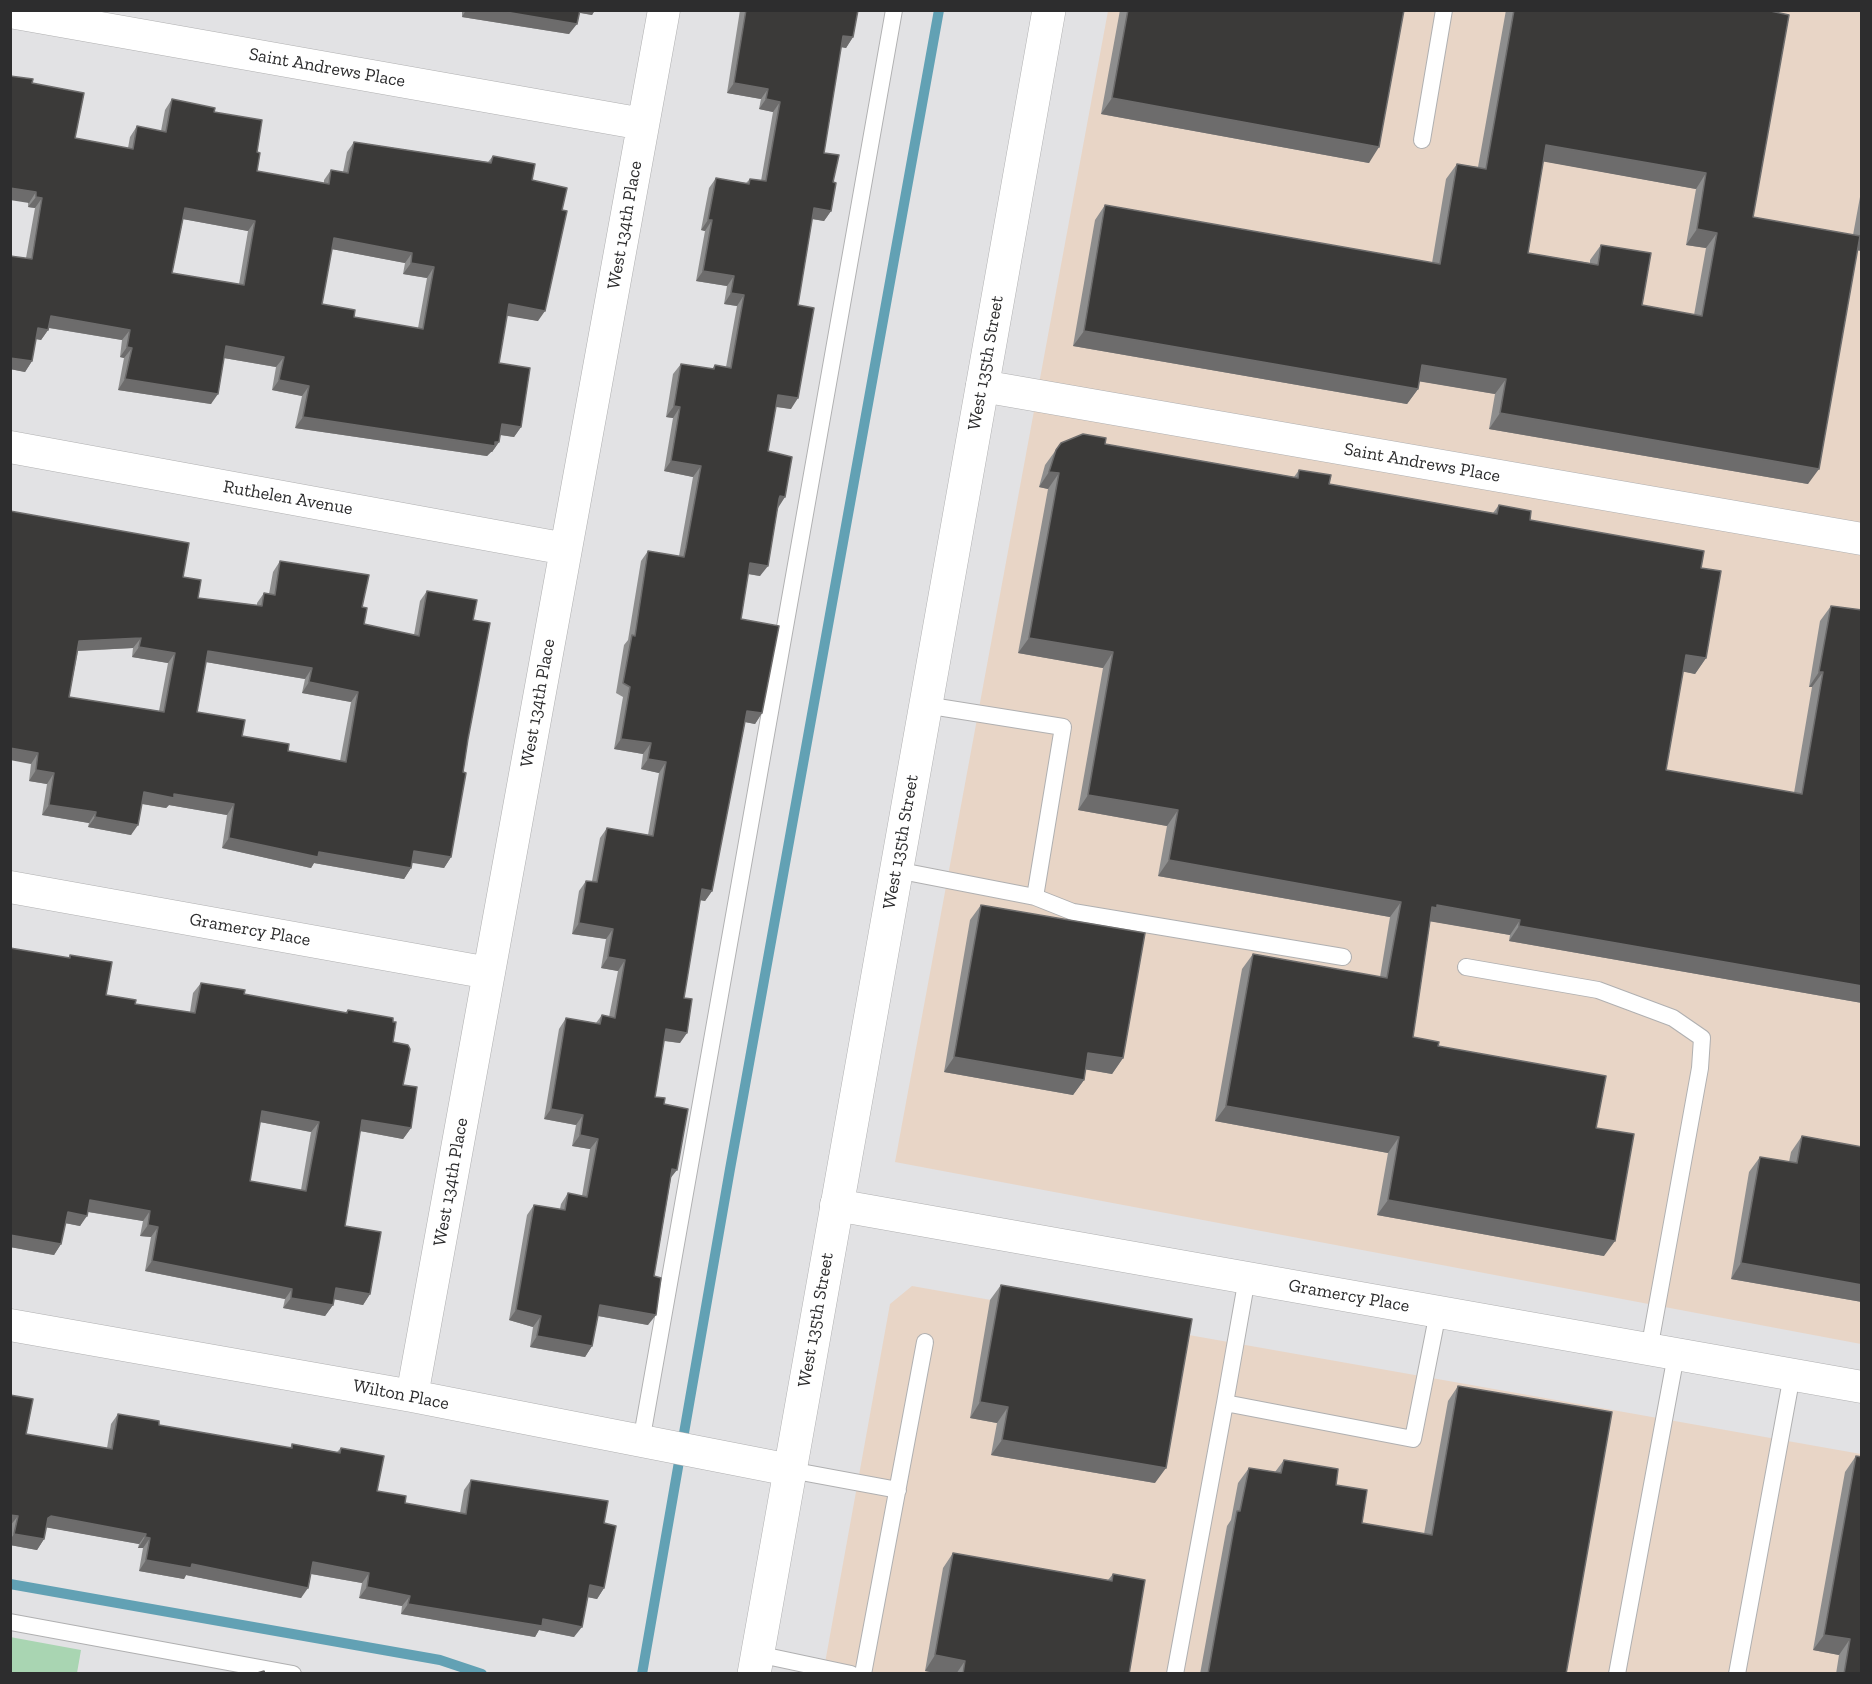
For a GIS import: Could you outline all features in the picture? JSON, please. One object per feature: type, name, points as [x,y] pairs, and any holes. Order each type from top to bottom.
[{"type":"street","name":"West 134th Place","points":[[412,1396],[664,10]]},
{"type":"street","name":"West 135th Street","points":[[756,1664],[1049,10]]},
{"type":"street","name":"Saint Andrews Place","points":[[10,12],[643,123]]},
{"type":"street","name":"Saint Andrews Place","points":[[982,386],[1861,535]]},
{"type":"street","name":"Ruthelen Avenue","points":[[10,447],[566,549]]},
{"type":"street","name":"Gramercy Place","points":[[10,887],[489,973]]},
{"type":"street","name":"Gramercy Place","points":[[836,1206],[1862,1387]]},
{"type":"street","name":"Wilton Place","points":[[10,1325],[412,1396],[790,1470]]},
{"type":"lane","points":[[646,1443],[894,10]]},
{"type":"lane","points":[[1422,140],[1444,10]]},
{"type":"lane","points":[[925,705],[1063,727],[1035,897]]},
{"type":"lane","points":[[896,870],[1035,897],[1073,912],[1343,957]]},
{"type":"lane","points":[[1467,967],[1598,990],[1673,1018],[1702,1038],[1663,1352],[1617,1674]]},
{"type":"lane","points":[[1175,1674],[1247,1278]]},
{"type":"lane","points":[[1225,1403],[1413,1439],[1438,1312]]},
{"type":"lane","points":[[863,1674],[925,1342]]},
{"type":"lane","points":[[1737,1674],[1792,1375]]},
{"type":"lane","points":[[790,1470],[898,1490]]},
{"type":"lane","points":[[10,1622],[293,1674]]},
{"type":"lane","points":[[756,1664],[851,1674]]},
{"type":"shaded area","points":[[1108,11],[1861,11],[1861,1344],[895,1162]]},
{"type":"shaded area","points":[[912,1286],[1861,1454],[1861,1673],[823,1674],[890,1304]]},
{"type":"green space","points":[[10,1637],[81,1650],[77,1673],[11,1673]]},
{"type":"building","points":[[494,10],[580,10],[577,24]]},
{"type":"building","points":[[746,10],[858,10],[853,37],[843,36],[824,153],[839,155],[833,182],[836,183],[831,211],[814,208],[798,305],[814,308],[798,398],[778,395],[768,451],[792,457],[785,497],[780,496],[779,499],[768,566],[750,563],[741,619],[779,626],[762,713],[747,711],[712,891],[702,889],[684,998],[692,999],[687,1033],[666,1029],[655,1097],[665,1098],[664,1104],[688,1109],[677,1170],[672,1169],[654,1276],[661,1278],[656,1315],[600,1305],[592,1346],[537,1336],[541,1316],[516,1310],[534,1205],[565,1210],[568,1193],[587,1197],[598,1139],[580,1135],[583,1115],[551,1109],[566,1018],[600,1024],[602,1015],[615,1018],[625,960],[608,957],[613,929],[579,923],[586,881],[597,882],[607,828],[653,836],[666,762],[648,759],[651,743],[621,739],[630,687],[623,683],[632,635],[635,636],[648,551],[684,557],[701,466],[671,461],[680,407],[674,406],[681,364],[714,369],[715,365],[731,368],[744,295],[731,293],[734,276],[703,271],[712,220],[708,220],[716,178],[749,184],[750,179],[766,181],[780,102],[766,99],[768,89],[734,83]]},
{"type":"building","points":[[1128,10],[1404,10],[1379,147],[1112,98]]},
{"type":"building","points":[[1514,10],[1766,10],[1789,15],[1753,217],[1860,236],[1819,469],[1500,413],[1506,379],[1422,365],[1418,389],[1084,331],[1105,205],[1440,264],[1457,164],[1486,169]],"holes":[[[1546,145],[1706,173],[1697,229],[1717,233],[1702,316],[1642,305],[1651,253],[1601,245],[1598,265],[1528,253]]]},
{"type":"building","points":[[10,76],[33,79],[32,83],[84,93],[75,138],[133,149],[137,126],[166,132],[172,99],[215,108],[214,112],[262,120],[257,152],[260,153],[257,171],[329,184],[331,170],[348,173],[354,142],[491,163],[493,156],[535,164],[532,180],[567,188],[562,210],[567,211],[545,311],[509,304],[499,363],[530,368],[521,427],[502,424],[499,442],[495,442],[495,446],[303,417],[309,386],[279,380],[284,357],[226,346],[218,394],[125,379],[132,348],[127,347],[130,330],[51,316],[48,330],[38,328],[32,361],[10,358],[10,256],[32,259],[42,198],[36,197],[36,192],[10,188]],"holes":[[[185,208],[255,221],[244,285],[172,273]],[[334,238],[412,253],[411,263],[434,267],[423,329],[354,317],[355,310],[322,304]]]},
{"type":"building","points":[[1083,434],[1106,438],[1105,444],[1298,478],[1299,470],[1331,475],[1329,484],[1497,514],[1499,505],[1531,511],[1530,520],[1704,551],[1701,568],[1721,571],[1706,658],[1686,655],[1666,770],[1802,794],[1823,672],[1819,672],[1831,606],[1862,610],[1862,986],[1519,926],[1520,920],[1437,905],[1437,908],[1432,907],[1413,1037],[1439,1042],[1438,1046],[1606,1076],[1596,1128],[1634,1134],[1615,1241],[1388,1200],[1399,1137],[1226,1106],[1253,954],[1387,978],[1401,902],[1169,860],[1178,810],[1088,795],[1113,652],[1029,638],[1059,473],[1049,472],[1056,450],[1061,443]]},
{"type":"building","points":[[10,511],[189,543],[183,577],[201,580],[198,598],[262,606],[264,593],[275,595],[280,561],[369,575],[362,607],[367,608],[364,624],[419,636],[427,591],[477,600],[473,620],[490,623],[468,739],[463,772],[466,773],[451,857],[414,851],[411,868],[319,852],[318,857],[229,838],[234,804],[174,794],[174,798],[144,792],[138,825],[95,817],[96,812],[49,805],[54,773],[36,770],[38,753],[10,748]],"holes":[[[141,638],[139,647],[175,653],[164,712],[69,697],[79,641]],[[208,651],[312,668],[309,682],[358,692],[346,762],[288,751],[289,744],[242,736],[245,720],[197,712]]]},
{"type":"building","points":[[981,905],[1145,933],[1123,1058],[1088,1053],[1084,1080],[954,1057]]},
{"type":"building","points":[[10,948],[112,962],[106,995],[136,1000],[135,1004],[195,1013],[201,983],[245,990],[244,994],[347,1013],[348,1010],[393,1018],[393,1022],[396,1022],[393,1042],[408,1045],[410,1049],[403,1085],[417,1087],[411,1128],[362,1120],[345,1226],[381,1232],[370,1294],[336,1288],[333,1305],[291,1298],[292,1289],[152,1261],[158,1227],[148,1225],[150,1211],[90,1200],[87,1216],[68,1212],[61,1244],[10,1235]],"holes":[[[262,1111],[319,1122],[306,1191],[250,1181]]]},
{"type":"building","points":[[1802,1136],[1862,1147],[1862,1285],[1741,1263],[1760,1157],[1797,1163]]},
{"type":"building","points":[[1001,1285],[1192,1319],[1166,1468],[1002,1440],[1008,1407],[980,1402]]},
{"type":"building","points":[[1458,1386],[1612,1412],[1566,1674],[1208,1674],[1237,1511],[1240,1511],[1249,1468],[1281,1473],[1284,1460],[1338,1469],[1336,1485],[1367,1490],[1362,1523],[1432,1535]]},
{"type":"building","points":[[10,1395],[33,1399],[26,1434],[112,1449],[118,1414],[159,1421],[159,1425],[292,1448],[292,1444],[340,1453],[341,1448],[384,1456],[377,1491],[406,1496],[405,1503],[466,1514],[471,1480],[608,1501],[604,1523],[616,1526],[604,1588],[590,1585],[582,1627],[543,1619],[542,1626],[408,1604],[410,1596],[367,1587],[369,1573],[313,1562],[308,1588],[192,1564],[191,1568],[146,1560],[150,1538],[145,1537],[146,1534],[51,1516],[48,1518],[44,1539],[14,1534],[18,1516],[10,1515]]},
{"type":"building","points":[[1856,1456],[1862,1457],[1862,1674],[1844,1674],[1850,1639],[1824,1635]]},
{"type":"building","points":[[953,1553],[1112,1581],[1113,1574],[1145,1580],[1129,1674],[963,1674],[965,1661],[935,1655]]},
{"type":"waterway","points":[[642,1674],[730,1169],[939,10]]},
{"type":"waterway","points":[[10,1584],[440,1660],[482,1674]]}]
